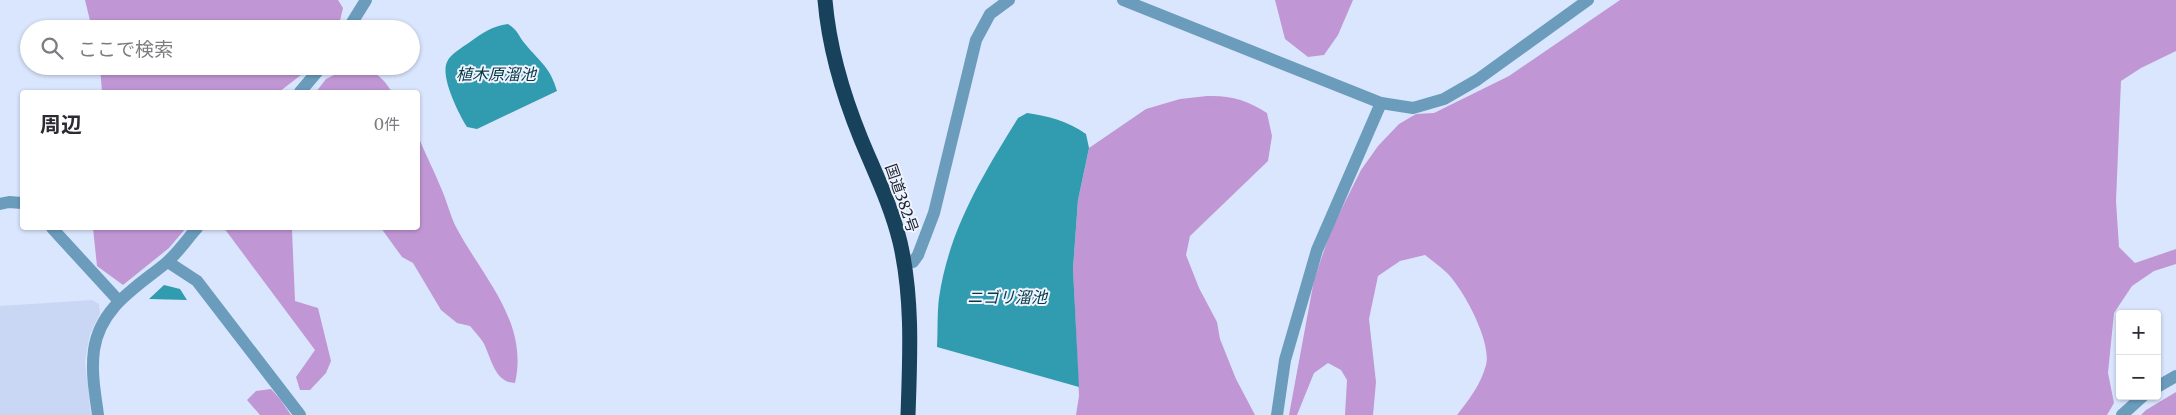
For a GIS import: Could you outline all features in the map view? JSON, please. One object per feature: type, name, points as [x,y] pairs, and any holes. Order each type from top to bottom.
[{"type":"highway","name":"国道382号","points":[[825,0],[829,32],[841,86],[892,214],[904,264],[910,352],[908,415]]},
{"type":"street","points":[[904,264],[913,262],[918,255],[934,213],[976,40],[990,14],[1009,0]]},
{"type":"street","points":[[1123,0],[1381,103],[1413,108],[1444,99],[1476,80],[1588,0]]},
{"type":"street","points":[[352,20],[359,3]]},
{"type":"street","points":[[302,90],[314,75]]},
{"type":"street","points":[[1277,415],[1285,360],[1317,250],[1381,103]]},
{"type":"street","points":[[0,204],[20,203]]},
{"type":"street","points":[[54,230],[118,300]]},
{"type":"street","points":[[98,415],[92,370],[94,347],[101,329],[118,300],[168,262],[194,230]]},
{"type":"street","points":[[168,262],[197,281],[300,415]]},
{"type":"street","points":[[2161,385],[2176,376]]},
{"type":"street","points":[[2122,415],[2138,400]]},
{"type":"shaded area","points":[[85,0],[338,0],[343,8],[340,20],[90,20]]},
{"type":"shaded area","points":[[1275,0],[1353,0],[1338,35],[1324,55],[1308,57],[1285,39]]},
{"type":"shaded area","points":[[1620,0],[2176,0],[2176,51],[2141,68],[2121,81],[2116,201],[2119,247],[2135,263],[2176,249],[2176,264],[2154,271],[2132,286],[2114,313],[2108,373],[2114,403],[2107,415],[1457,415],[1474,392],[1484,372],[1487,355],[1485,343],[1475,316],[1460,290],[1446,272],[1425,255],[1400,261],[1378,276],[1369,319],[1376,382],[1373,415],[1345,415],[1347,380],[1341,370],[1328,363],[1314,373],[1297,415],[1289,415],[1314,280],[1331,230],[1361,170],[1378,146],[1399,124],[1416,114],[1434,113],[1509,76]]},
{"type":"shaded area","points":[[101,75],[301,75],[282,90],[102,90]]},
{"type":"shaded area","points":[[334,75],[378,75],[391,90],[318,90],[326,79]]},
{"type":"shaded area","points":[[1223,96],[1238,99],[1260,108],[1267,113],[1272,136],[1268,161],[1190,236],[1186,255],[1199,288],[1217,322],[1220,339],[1236,379],[1255,415],[1076,415],[1079,396],[1073,269],[1078,200],[1089,148],[1146,109],[1180,99]]},
{"type":"shaded area","points":[[420,141],[456,227],[501,301],[510,320],[518,361],[515,383],[502,379],[494,368],[483,342],[470,326],[457,323],[441,310],[413,263],[402,257],[382,230],[420,230]]},
{"type":"shaded area","points":[[93,230],[184,230],[169,248],[123,285],[97,266]]},
{"type":"shaded area","points":[[225,230],[292,230],[295,301],[318,308],[331,361],[326,373],[310,390],[300,390],[296,377],[315,350]]},
{"type":"shaded area","points":[[92,300],[99,304],[100,314],[90,334],[85,361],[91,415],[0,415],[0,306]]},
{"type":"shaded area","points":[[271,389],[291,415],[260,415],[247,400],[256,391]]},
{"type":"shaded area","points":[[2176,392],[2176,415],[2141,415],[2146,410]]},
{"type":"water","name":"植木原溜池","points":[[508,24],[516,31],[544,66],[551,76],[557,91],[477,129],[467,127],[455,105],[448,86],[446,77],[447,62],[454,53],[483,33],[497,26]]},
{"type":"water","name":"ニゴリ溜池","points":[[1027,113],[1058,120],[1079,129],[1086,134],[1089,148],[1078,200],[1073,269],[1079,387],[937,347],[939,298],[944,273],[959,226],[980,182],[1005,139],[1018,118]]},
{"type":"water","points":[[164,285],[180,289],[187,300],[149,299]]}]
